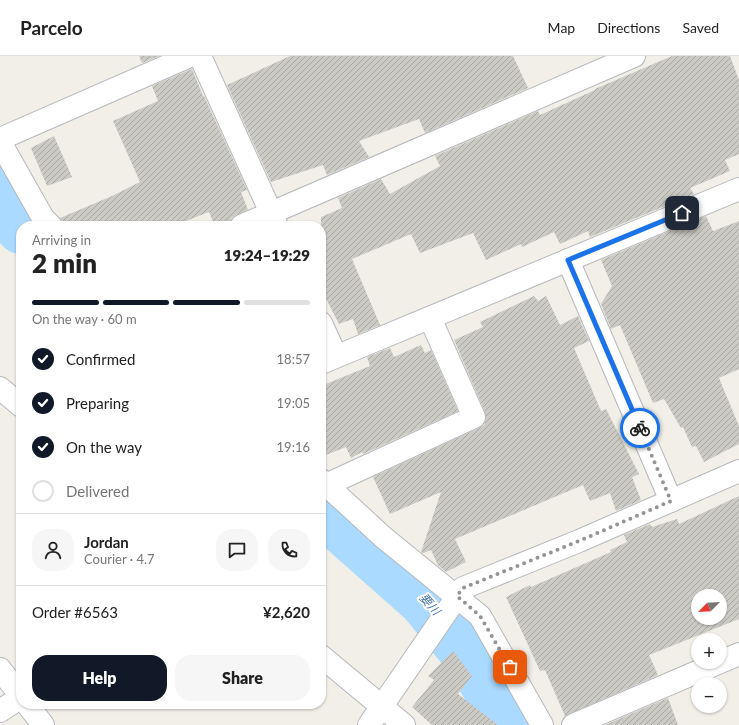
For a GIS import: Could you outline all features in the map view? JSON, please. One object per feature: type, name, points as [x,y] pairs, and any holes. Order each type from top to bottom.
[{"type":"street","points":[[0,139],[190,56]]},
{"type":"street","points":[[200,56],[274,219],[634,56]]},
{"type":"street","points":[[0,142],[46,221]]},
{"type":"street","points":[[326,346],[329,360],[739,189]]},
{"type":"street","points":[[568,260],[671,501]]},
{"type":"street","points":[[326,481],[474,417],[430,318]]},
{"type":"street","points":[[0,388],[16,402]]},
{"type":"street","points":[[369,725],[463,588],[579,541],[739,471]]},
{"type":"street","points":[[326,484],[454,600],[480,616],[542,725]]},
{"type":"street","points":[[573,725],[739,654]]},
{"type":"street","points":[[326,660],[404,725]]},
{"type":"street","points":[[0,669],[16,690]]},
{"type":"street","points":[[0,711],[16,700]]},
{"type":"street","points":[[31,709],[43,725]]},
{"type":"building","points":[[139,56],[159,56],[142,63]]},
{"type":"building","points":[[290,56],[513,56],[528,88],[425,133],[419,119],[359,141],[369,157],[327,175],[323,165],[271,182],[227,85]]},
{"type":"building","points":[[672,56],[730,56],[739,80],[739,154],[725,160],[730,171],[690,188],[694,194],[590,237],[588,231],[560,244],[554,232],[522,247],[521,244],[486,260],[473,233],[420,253],[411,234],[352,259],[380,325],[358,334],[353,319],[339,324],[326,299],[326,221],[321,221],[321,217],[342,208],[338,198],[381,179],[390,194],[440,166],[435,156],[538,111],[540,115],[595,89]]},
{"type":"building","points":[[192,69],[247,190],[241,192],[248,210],[231,218],[230,221],[213,221],[209,212],[186,221],[62,221],[60,218],[112,196],[140,182],[113,121],[158,101],[152,86]]},
{"type":"building","points":[[54,136],[72,177],[47,186],[31,148]]},
{"type":"building","points":[[706,216],[713,231],[739,221],[739,369],[719,378],[739,426],[739,444],[704,462],[696,446],[692,447],[683,427],[681,428],[664,399],[653,403],[620,325],[611,329],[601,304],[612,286],[601,260]]},
{"type":"building","points":[[534,296],[538,301],[546,296],[560,325],[578,316],[589,341],[574,348],[601,411],[606,409],[639,474],[632,477],[641,500],[616,511],[610,493],[590,501],[583,485],[455,539],[466,562],[446,572],[438,565],[431,550],[423,553],[421,552],[441,492],[390,514],[373,477],[484,425],[486,419],[485,412],[454,340],[483,327],[480,322]]},
{"type":"building","points":[[421,345],[425,353],[431,350],[458,411],[351,458],[346,447],[326,455],[326,384],[370,366],[367,357],[390,348],[394,357]]},
{"type":"building","points":[[739,496],[739,619],[727,624],[727,589],[691,589],[691,625],[724,625],[704,633],[691,633],[691,638],[649,655],[658,675],[565,716],[545,670],[540,671],[506,597],[530,585],[531,587],[611,552],[610,550],[627,542],[624,535],[650,524],[652,527],[677,519],[679,524]]},
{"type":"building","points":[[453,651],[472,676],[458,694],[498,725],[432,725],[412,707],[434,680],[428,676]]},
{"type":"building","points":[[668,698],[678,725],[605,725]]},
{"type":"waterway","name":"要川","points":[[0,189],[20,221]]},
{"type":"waterway","name":"要川","points":[[326,510],[426,599],[474,658],[512,725]]},
{"type":"way so far","points":[[510,667],[480,616],[457,596],[463,588],[579,541],[671,501],[640,428]]},
{"type":"route","points":[[640,428],[568,260],[682,213]]}]
